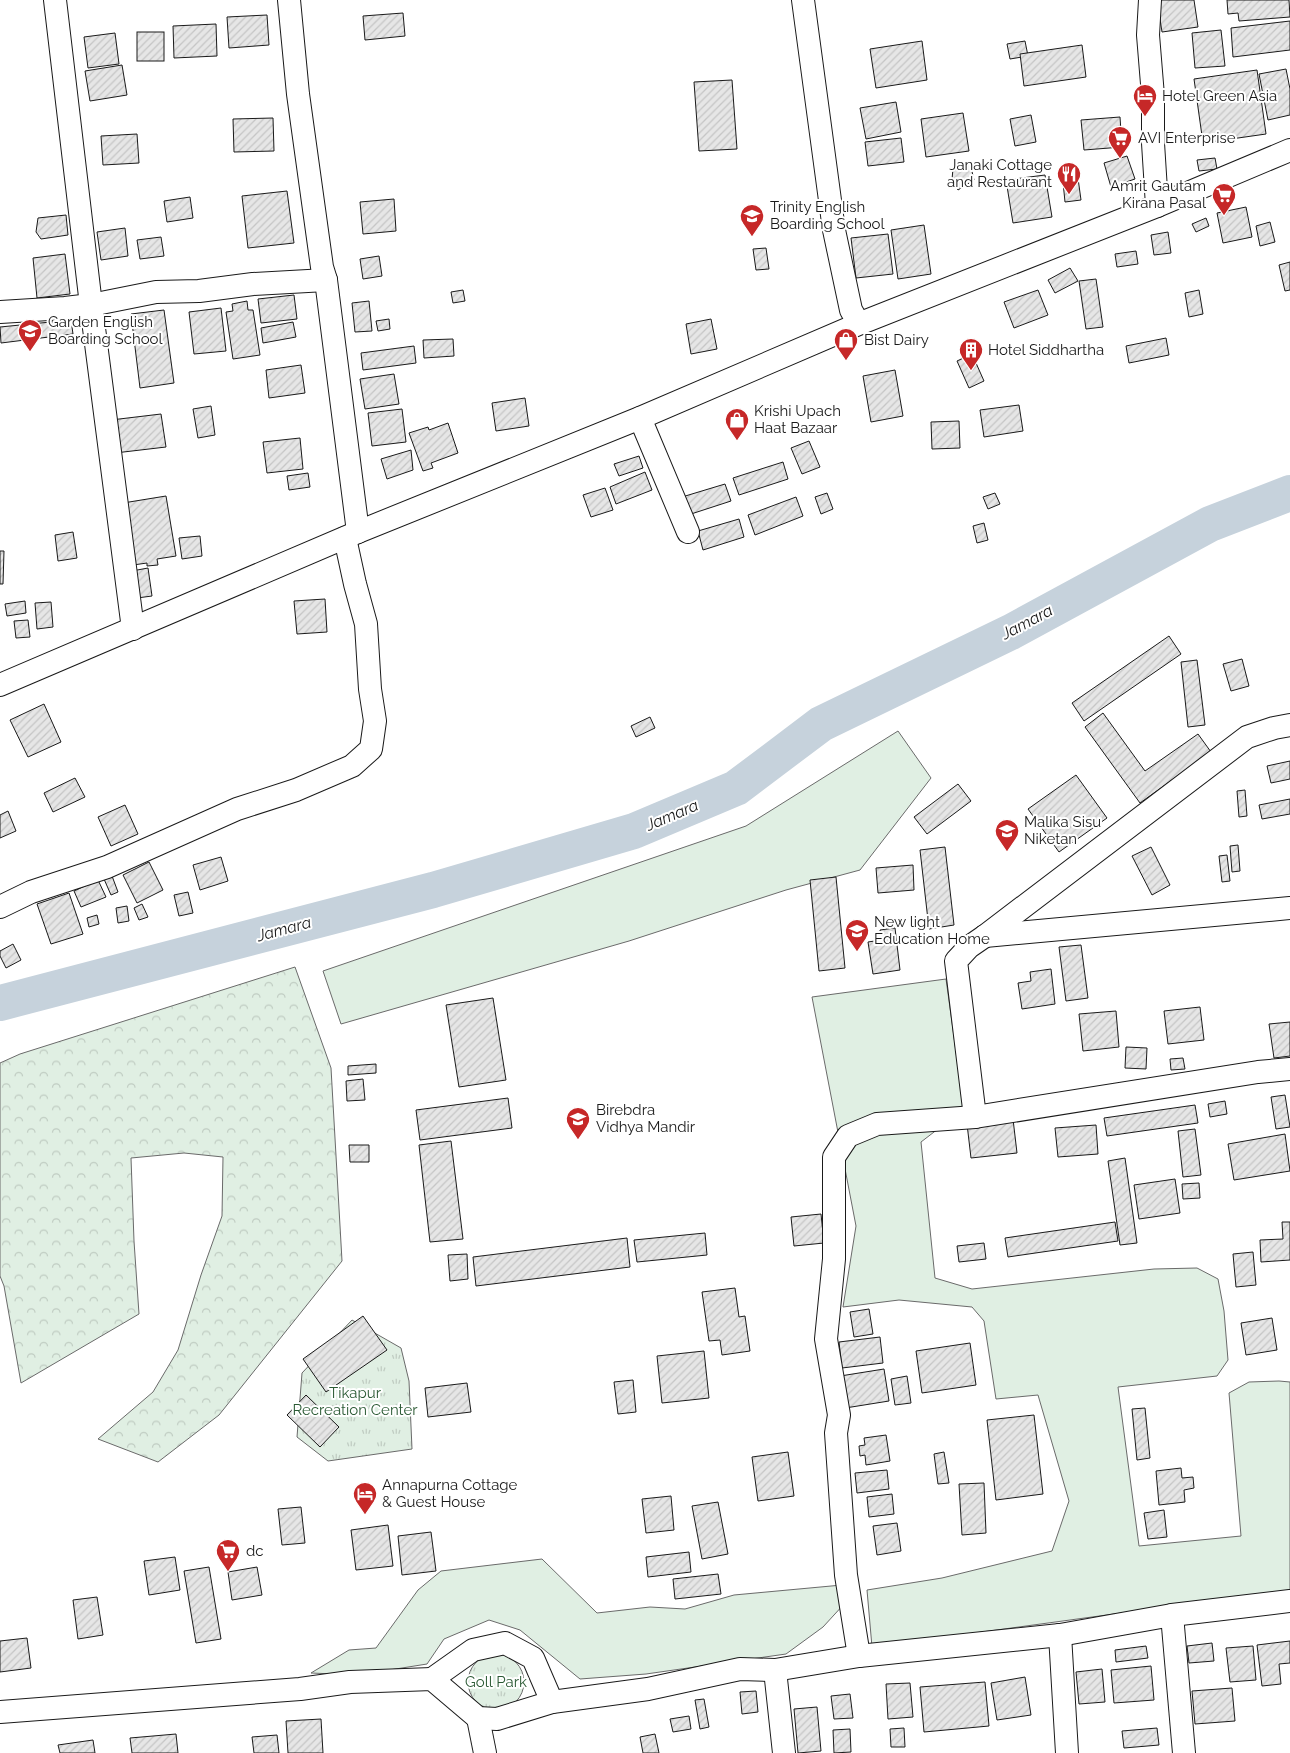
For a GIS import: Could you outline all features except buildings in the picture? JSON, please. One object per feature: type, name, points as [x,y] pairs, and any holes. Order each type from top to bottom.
[{"type":"street","points":[[55,0],[132,629]]},
{"type":"street","points":[[0,907],[31,892],[107,867],[237,810],[296,790],[352,766],[371,748],[375,722],[370,689],[366,624],[355,584],[326,280],[322,267],[300,103],[289,0]]},
{"type":"street","points":[[803,0],[834,230],[852,310],[855,317],[861,323]]},
{"type":"street","points":[[1150,0],[1148,36],[1153,96],[1153,143],[1157,206]]},
{"type":"street","points":[[0,685],[351,535],[640,418],[861,323],[1157,206],[1290,150]]},
{"type":"street","points":[[0,312],[91,305],[156,292],[199,291],[253,284],[326,280]]},
{"type":"street","points":[[640,418],[688,532]]},
{"type":"street","points":[[975,1117],[956,961],[969,947],[1247,737],[1290,725]]},
{"type":"street","points":[[985,936],[1290,908]]},
{"type":"street","points":[[859,1656],[846,1575],[836,1433],[840,1415],[826,1339],[834,1258],[834,1157],[848,1136],[877,1124],[975,1117],[1258,1072],[1290,1069]]},
{"type":"street","points":[[432,1679],[478,1718],[497,1719],[552,1702],[648,1689],[740,1669],[775,1670],[859,1656],[1060,1635],[1172,1615],[1290,1601]]},
{"type":"street","points":[[1172,1615],[1184,1753]]},
{"type":"street","points":[[1060,1635],[1067,1753]]},
{"type":"street","points":[[0,1712],[300,1689],[350,1682],[432,1679],[473,1650],[505,1643],[532,1658],[552,1702]]},
{"type":"street","points":[[775,1670],[784,1753]]},
{"type":"street","points":[[478,1718],[485,1753]]},
{"type":"green space","points":[[898,731],[931,778],[860,870],[786,890],[629,941],[341,1024],[323,971],[746,826]]},
{"type":"green space","points":[[295,967],[331,1068],[342,1261],[219,1415],[158,1462],[98,1439],[153,1392],[178,1350],[201,1275],[222,1216],[223,1157],[184,1153],[131,1158],[139,1314],[21,1383],[4,1286],[0,1276],[0,1063],[20,1054]]},
{"type":"green space","points":[[946,979],[964,1109],[921,1142],[935,1278],[972,1289],[1154,1269],[1197,1268],[1218,1279],[1224,1311],[1228,1360],[1217,1376],[1118,1387],[1139,1546],[1241,1536],[1229,1393],[1249,1382],[1290,1382],[1290,1590],[872,1647],[867,1590],[942,1578],[1052,1551],[1069,1501],[1038,1395],[996,1399],[984,1321],[972,1307],[899,1300],[843,1307],[856,1226],[812,997]]},
{"type":"green space","name":"Tikapur Recreation Center","points":[[352,1320],[401,1348],[409,1381],[412,1449],[328,1461],[297,1437],[302,1373]]},
{"type":"green space","points":[[542,1559],[597,1613],[650,1607],[685,1609],[734,1595],[842,1585],[845,1603],[823,1627],[786,1654],[646,1674],[580,1679],[520,1630],[489,1620],[444,1639],[427,1664],[358,1675],[311,1673],[349,1650],[376,1648],[418,1590],[441,1571]]},
{"type":"green space","name":"Goll Park","points":[[496,1654],[507,1656],[516,1662],[522,1671],[524,1682],[522,1693],[516,1702],[507,1708],[496,1710],[485,1708],[476,1702],[470,1693],[468,1682],[470,1671],[476,1662],[485,1656]]},
{"type":"waterway","name":"Jamara","points":[[0,1003],[433,890],[634,831],[736,788],[821,724],[1011,632],[1210,524],[1290,493]]},
{"type":"place","name":"Hotel Green Asia","points":[[1145,117]]},
{"type":"place","name":"AVI Enterprise","points":[[1120,159]]},
{"type":"place","name":"Janaki Cottage and Restaurant","points":[[1069,195]]},
{"type":"place","name":"Amrit Gautam Kirana Pasal","points":[[1224,216]]},
{"type":"place","name":"Trinity English Boarding School","points":[[752,237]]},
{"type":"place","name":"Garden English Boarding School","points":[[30,352]]},
{"type":"place","name":"Bist Dairy","points":[[846,361]]},
{"type":"place","name":"Hotel Siddhartha","points":[[971,371]]},
{"type":"place","name":"Krishi Upach Haat Bazaar","points":[[737,441]]},
{"type":"place","name":"Malika Sisu Niketan","points":[[1007,852]]},
{"type":"place","name":"New light Education Home","points":[[857,952]]},
{"type":"place","name":"Birebdra Vidhya Mandir","points":[[578,1140]]},
{"type":"place","name":"Annapurna Cottage & Guest House","points":[[365,1515]]},
{"type":"place","name":"dc","points":[[228,1572]]}]
